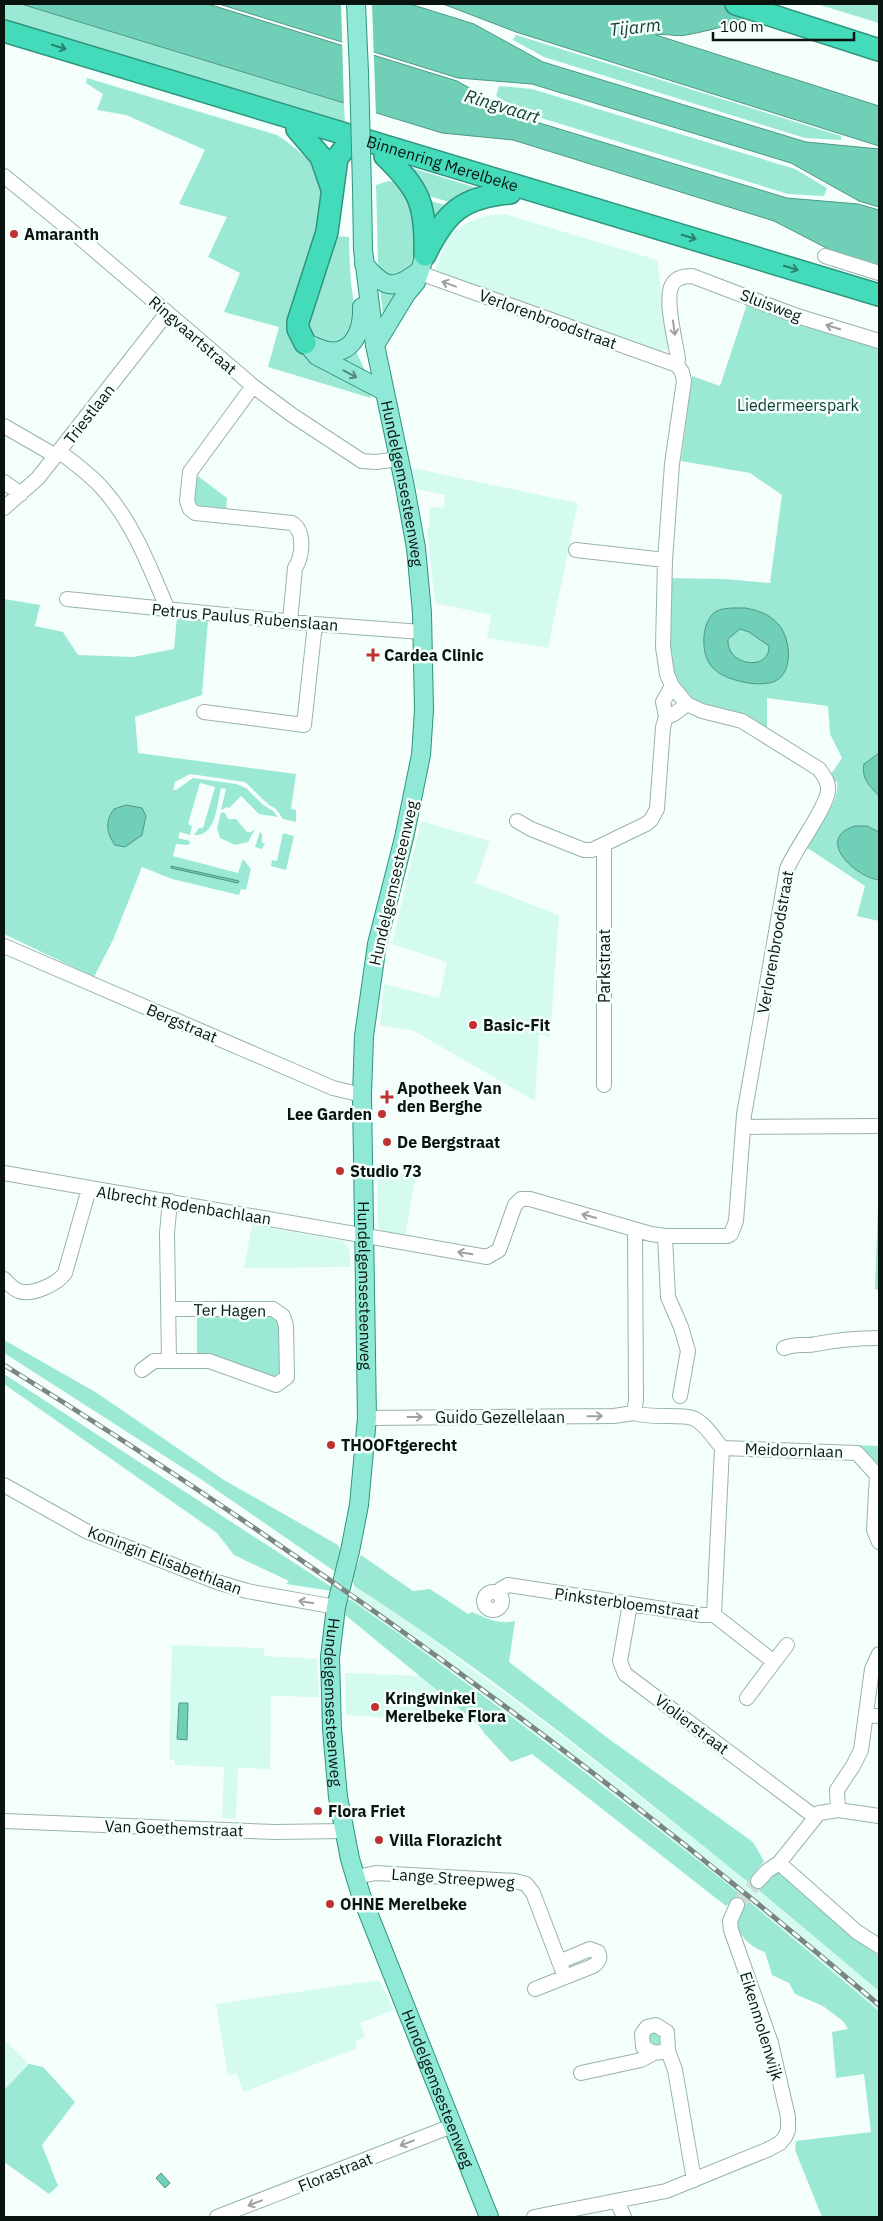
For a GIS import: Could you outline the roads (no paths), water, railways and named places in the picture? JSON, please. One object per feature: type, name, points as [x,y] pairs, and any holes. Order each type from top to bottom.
[{"type":"highway","points":[[736,4],[879,50]]},
{"type":"highway","name":"Binnenring Merelbeke","points":[[4,31],[879,295]]},
{"type":"highway","points":[[174,81],[180,92],[385,156],[599,219],[642,222]]},
{"type":"highway","points":[[297,129],[321,156],[332,189]]},
{"type":"highway","points":[[305,342],[298,329],[298,322],[327,232],[337,158],[344,148],[352,146]]},
{"type":"highway","points":[[385,156],[406,176],[421,203],[425,223],[423,263]]},
{"type":"highway","points":[[423,263],[435,234],[459,207],[470,200],[510,193]]},
{"type":"main road","name":"Hundelgemsesteenweg","points":[[356,4],[364,264],[374,345],[416,548],[422,632],[424,710],[421,755],[372,974],[364,1036],[362,1095],[367,1418],[364,1470],[357,1519],[336,1607],[331,1640],[330,1676],[334,1761],[344,1831],[356,1877],[488,2217]]},
{"type":"main road","points":[[364,264],[381,281],[394,286],[402,284],[423,263]]},
{"type":"main road","points":[[374,345],[416,282],[423,263]]},
{"type":"main road","points":[[305,342],[329,352],[345,348],[359,333],[362,324],[361,301],[367,290]]},
{"type":"main road","points":[[305,342],[317,356],[384,391]]},
{"type":"street","name":"Ringvaartstraat","points":[[4,176],[79,237],[253,386],[292,415],[362,460],[376,462],[399,459]]},
{"type":"street","points":[[825,256],[879,273]]},
{"type":"street","name":"Verlorenbroodstraat","points":[[364,1237],[487,1257],[499,1250],[516,1205],[521,1199],[530,1199],[636,1230],[666,1236],[727,1236],[731,1234],[736,1221],[743,1127],[787,869],[793,854],[826,801],[829,790],[826,779],[819,769],[742,721],[702,711],[687,704],[672,686],[664,662],[665,560],[672,464],[684,380],[682,372],[677,365],[437,279],[423,263]]},
{"type":"street","name":"Sluisweg","points":[[669,291],[676,279],[692,276],[797,316],[879,342]]},
{"type":"street","name":"Verlorenbroodstraat","points":[[669,291],[678,359],[677,365]]},
{"type":"street","name":"Triestlaan","points":[[4,508],[34,483],[167,313]]},
{"type":"street","points":[[253,386],[190,472],[187,501],[190,509],[195,513],[292,524],[299,529],[301,536],[299,562],[295,568],[290,621]]},
{"type":"street","points":[[4,426],[58,454],[102,487],[117,505],[138,541],[168,610]]},
{"type":"street","points":[[4,482],[21,494]]},
{"type":"street","points":[[576,550],[665,560]]},
{"type":"street","name":"Petrus Paulus Rubenslaan","points":[[67,599],[315,624],[422,632]]},
{"type":"street","points":[[204,712],[304,725],[315,624]]},
{"type":"street","points":[[517,821],[584,850],[592,850],[604,846],[646,824],[655,815],[657,809],[663,727],[666,717],[663,702],[672,686]]},
{"type":"street","points":[[666,717],[674,714],[687,704]]},
{"type":"street","name":"Parkstraat","points":[[604,846],[604,1085]]},
{"type":"street","name":"Bergstraat","points":[[4,946],[333,1088],[362,1095]]},
{"type":"street","points":[[743,1127],[879,1126]]},
{"type":"street","name":"Albrecht Rodenbachlaan","points":[[4,1173],[364,1237]]},
{"type":"street","points":[[4,1279],[21,1292],[29,1292],[55,1284],[61,1279],[65,1273],[89,1189]]},
{"type":"street","points":[[169,1361],[167,1233],[170,1201]]},
{"type":"street","points":[[634,1413],[636,1400],[636,1230]]},
{"type":"street","points":[[666,1236],[668,1297],[681,1327],[688,1351],[680,1396]]},
{"type":"street","name":"Ter Hagen","points":[[142,1370],[154,1361],[209,1361],[276,1385],[287,1377],[286,1326],[283,1316],[273,1310],[169,1309]]},
{"type":"street","points":[[784,1348],[795,1343],[814,1345],[826,1341],[879,1338]]},
{"type":"street","name":"Guido Gezellelaan","points":[[367,1418],[614,1416],[634,1413],[648,1417],[694,1418],[703,1425],[722,1448]]},
{"type":"street","name":"Meidoornlaan","points":[[722,1448],[850,1452],[862,1457],[878,1475],[874,1530],[879,1542]]},
{"type":"street","name":"Pinksterbloemstraat","points":[[498,1594],[501,1589],[508,1585],[702,1615],[714,1615],[722,1448]]},
{"type":"street","name":"Koningin Elisabethlaan","points":[[4,1485],[93,1534],[217,1582],[276,1597],[336,1607]]},
{"type":"street","name":"Violierstraat","points":[[630,1604],[620,1661],[625,1674],[817,1815]]},
{"type":"street","points":[[714,1615],[774,1662]]},
{"type":"street","points":[[747,1698],[787,1645]]},
{"type":"street","points":[[758,1881],[778,1863],[817,1815],[825,1802],[837,1790],[858,1757],[872,1715],[872,1668],[879,1654]]},
{"type":"street","points":[[837,1790],[838,1810]]},
{"type":"street","points":[[817,1815],[838,1810],[879,1816]]},
{"type":"street","name":"Van Goethemstraat","points":[[4,1821],[275,1832],[344,1831]]},
{"type":"street","points":[[778,1863],[857,1932],[879,1946]]},
{"type":"street","name":"Lange Streepweg","points":[[356,1877],[376,1873],[521,1882],[526,1884],[532,1893],[565,1977]]},
{"type":"street","name":"Eikenmolenwijk","points":[[534,2217],[666,2191],[780,2143],[788,2130],[788,2116],[772,2043],[731,1930],[730,1921],[737,1905]]},
{"type":"street","points":[[535,1990],[595,1964],[599,1960],[599,1955],[596,1951],[590,1949],[559,1962]]},
{"type":"street","points":[[654,2053],[646,2050],[642,2043],[642,2034],[652,2026],[660,2026],[667,2032],[668,2051],[675,2070],[694,2180]]},
{"type":"street","points":[[581,2073],[641,2060],[654,2053],[668,2051]]},
{"type":"street","name":"Florastraat","points":[[218,2217],[238,2214],[452,2126]]},
{"type":"street","points":[[617,2202],[624,2217]]},
{"type":"water","points":[[21,4],[208,4],[457,81],[523,118],[787,198],[858,204],[879,210],[879,268],[844,257],[774,221],[513,140],[442,133]]},
{"type":"water","points":[[219,4],[410,4],[474,24],[543,62],[806,142],[879,149],[879,207],[859,201],[791,163],[532,84],[458,78]]},
{"type":"water","name":"Tijarm","points":[[443,4],[777,4],[745,19],[710,30],[682,35],[656,35],[879,106],[879,146],[516,32]]},
{"type":"water","points":[[746,608],[755,610],[776,621],[786,639],[788,647],[787,665],[780,678],[773,682],[754,684],[725,676],[713,668],[705,655],[704,636],[710,617],[722,609]],"holes":[[[740,629],[749,632],[769,646],[763,660],[756,662],[740,660],[729,648],[728,639]]]},
{"type":"water","points":[[879,753],[879,796],[867,782],[863,769],[864,764]]},
{"type":"water","points":[[126,805],[142,808],[146,816],[142,835],[125,847],[115,845],[108,832],[108,822],[114,809]]},
{"type":"water","points":[[855,826],[867,826],[879,832],[879,880],[859,872],[849,864],[842,856],[838,847],[838,839],[843,832]]},
{"type":"water","points":[[171,866],[239,881],[238,883],[171,868]]},
{"type":"water","points":[[179,1703],[188,1703],[187,1740],[177,1739]]},
{"type":"water","points":[[161,2173],[170,2183],[165,2188],[156,2178]]},
{"type":"tunnel","points":[[737,1905],[758,1881]]},
{"type":"railway","points":[[4,1365],[232,1513],[343,1589],[453,1668],[669,1833],[879,2005]]},
{"type":"place","name":"Amaranth","points":[[14,234]]},
{"type":"place","name":"Cardea Clinic","points":[[373,655]]},
{"type":"place","name":"Basic-Fit","points":[[473,1025]]},
{"type":"place","name":"Apotheek Van den Berghe","points":[[387,1097]]},
{"type":"place","name":"Lee Garden","points":[[382,1114]]},
{"type":"place","name":"De Bergstraat","points":[[387,1142]]},
{"type":"place","name":"Studio 73","points":[[340,1171]]},
{"type":"place","name":"THOOFtgerecht","points":[[331,1445]]},
{"type":"place","name":"Kringwinkel Merelbeke Flora","points":[[375,1707]]},
{"type":"place","name":"Flora Friet","points":[[318,1811]]},
{"type":"place","name":"Villa Florazicht","points":[[379,1840]]},
{"type":"place","name":"OHNE Merelbeke","points":[[330,1904]]},
{"type":"water label","name":"Ringvaart","points":[[502,106]]},
{"type":"park label","name":"Liedermeerspark","points":[[798,405]]}]
